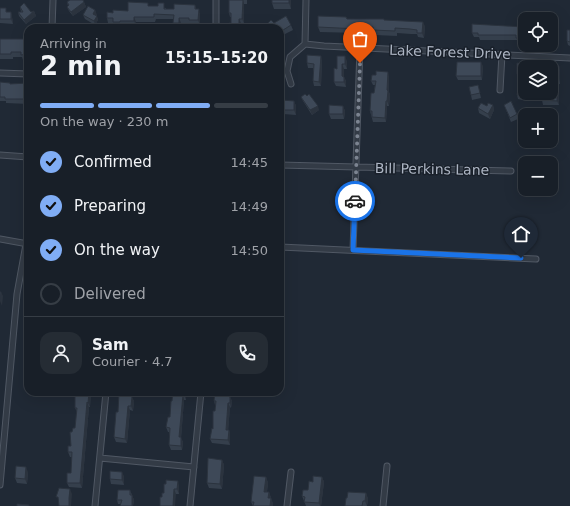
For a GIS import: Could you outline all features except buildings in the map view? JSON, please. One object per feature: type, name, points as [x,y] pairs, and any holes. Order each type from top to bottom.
[{"type":"street","points":[[52,24],[53,0]]},
{"type":"street","points":[[216,0],[216,24]]},
{"type":"street","points":[[291,84],[287,71],[290,57],[304,44],[306,0]]},
{"type":"street","name":"Lake Forest Drive","points":[[304,44],[570,58]]},
{"type":"street","points":[[353,250],[360,48]]},
{"type":"street","points":[[500,90],[502,54]]},
{"type":"street","points":[[0,73],[24,74]]},
{"type":"street","points":[[0,155],[24,157]]},
{"type":"street","name":"Bill Perkins Lane","points":[[284,165],[511,171]]},
{"type":"street","points":[[0,239],[24,243]]},
{"type":"street","points":[[284,247],[536,259]]},
{"type":"street","points":[[0,485],[17,294],[24,259]]},
{"type":"street","points":[[95,506],[106,396]]},
{"type":"street","points":[[190,506],[201,396]]},
{"type":"street","points":[[100,458],[194,467]]},
{"type":"street","points":[[383,506],[387,466]]},
{"type":"street","points":[[287,506],[291,472]]},
{"type":"way so far","points":[[355,201],[360,63]]},
{"type":"route","points":[[355,201],[353,250],[521,258]]}]
